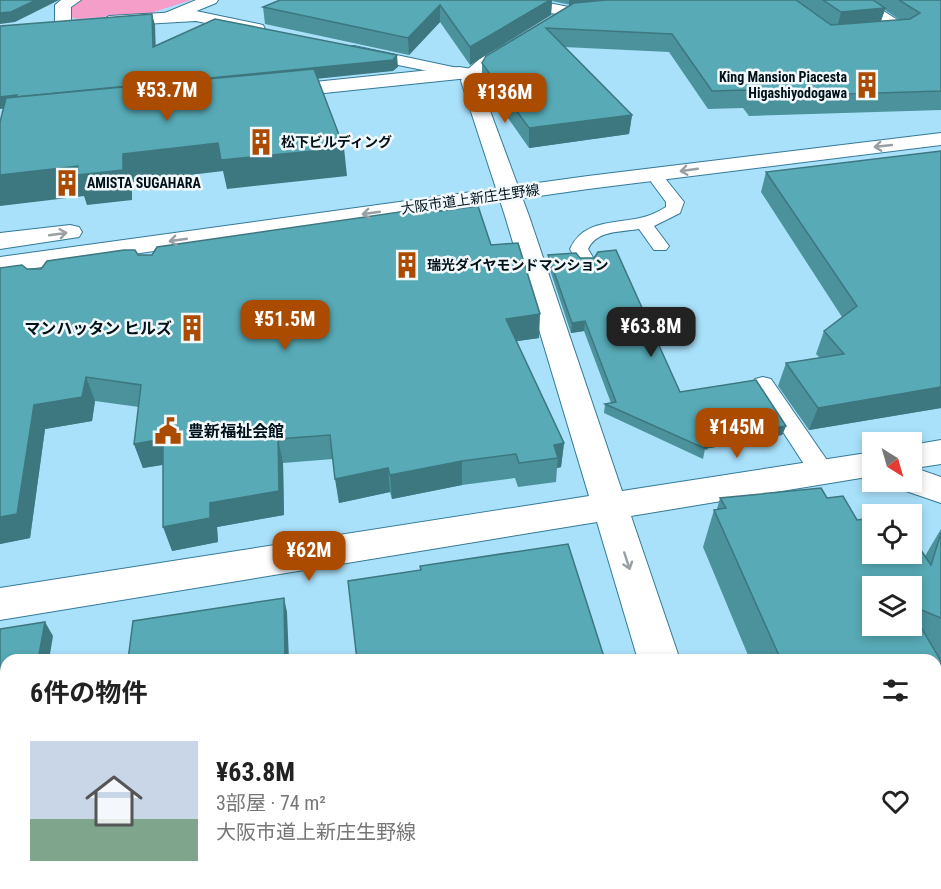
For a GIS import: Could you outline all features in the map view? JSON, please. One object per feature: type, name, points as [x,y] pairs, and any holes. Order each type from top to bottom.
[{"type":"street","points":[[63,25],[63,5],[73,0]]},
{"type":"street","points":[[171,16],[210,0]]},
{"type":"street","points":[[510,0],[568,12],[625,7]]},
{"type":"street","points":[[259,93],[465,74],[588,0]]},
{"type":"street","points":[[855,0],[909,32],[857,34]]},
{"type":"street","points":[[42,27],[196,16],[276,33]]},
{"type":"street","points":[[333,46],[465,74],[470,81],[657,654]]},
{"type":"street","points":[[827,131],[941,118]]},
{"type":"street","name":"大阪市道上新庄生野線","points":[[280,204],[505,184],[654,175],[941,139]]},
{"type":"street","name":"大阪市道上新庄生野線","points":[[0,265],[45,269],[151,254],[505,184],[746,141]]},
{"type":"street","points":[[0,242],[93,229]]},
{"type":"street","points":[[922,456],[941,452]]},
{"type":"street","points":[[0,604],[862,466]]},
{"type":"street","points":[[922,483],[941,490]]},
{"type":"lane","points":[[586,261],[579,249],[586,237],[615,227],[643,223],[666,215],[674,208],[675,202],[654,175]]},
{"type":"lane","points":[[643,223],[660,246]]},
{"type":"lane","points":[[763,384],[822,472]]},
{"type":"shaded area","points":[[81,0],[191,0],[151,13],[78,19],[71,17],[71,5]]},
{"type":"building","points":[[0,0],[36,0],[11,12],[0,13]]},
{"type":"building","points":[[280,0],[550,0],[470,47],[440,5],[408,38],[263,7]]},
{"type":"building","points":[[606,0],[796,0],[831,25],[910,19],[920,13],[899,0],[941,0],[941,91],[753,97],[747,90],[712,91],[672,34],[546,28],[632,115],[529,128],[482,63],[486,56],[574,3]]},
{"type":"building","points":[[823,0],[873,0],[885,8],[841,12]]},
{"type":"building","points":[[152,14],[153,47],[215,19],[397,55],[393,60],[0,97],[0,26]]},
{"type":"building","points":[[314,69],[344,148],[221,160],[218,143],[123,154],[123,170],[77,175],[78,166],[0,175],[0,122],[6,98]]},
{"type":"building","points":[[941,151],[941,387],[818,408],[786,363],[844,354],[824,331],[857,306],[766,172]]},
{"type":"building","points":[[478,206],[491,245],[518,243],[540,314],[506,319],[564,443],[554,445],[558,458],[519,463],[516,454],[462,461],[390,475],[388,468],[335,479],[330,435],[278,439],[279,491],[210,503],[210,518],[163,527],[163,439],[134,444],[141,385],[86,377],[82,397],[34,405],[17,514],[0,517],[0,268],[22,265],[27,269],[41,269],[47,261],[124,250],[135,250],[138,255],[152,255],[157,247],[434,207],[434,212]]},
{"type":"building","points":[[616,250],[680,392],[756,380],[786,426],[701,440],[706,449],[605,404],[616,402],[585,321],[572,323],[548,255],[576,253],[580,258],[594,258],[598,252]]},
{"type":"building","points":[[821,488],[827,498],[843,496],[857,520],[862,519],[862,564],[922,564],[922,552],[931,565],[941,533],[941,618],[922,610],[922,576],[862,576],[862,636],[922,636],[922,629],[937,654],[778,654],[714,510],[726,508],[720,498]]},
{"type":"building","points":[[568,544],[603,654],[356,654],[348,581],[421,570],[420,566]]},
{"type":"building","points":[[284,598],[285,654],[129,654],[133,621]]},
{"type":"building","points":[[45,622],[39,654],[0,654],[0,629]]},
{"type":"place","name":"King Mansion Piacesta Higashiyodogawa","points":[[867,85]]},
{"type":"place","name":"松下ビルディング","points":[[261,142]]},
{"type":"place","name":"AMISTA SUGAHARA","points":[[67,183]]},
{"type":"place","name":"瑞光ダイヤモンドマンション","points":[[407,265]]},
{"type":"place","name":"マンハッタン ヒルズ","points":[[192,328]]},
{"type":"place","name":"豊新福祉会館","points":[[168,431]]}]
